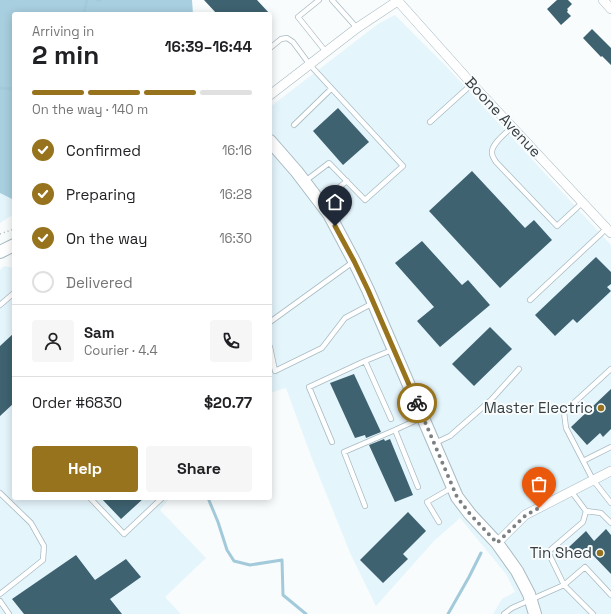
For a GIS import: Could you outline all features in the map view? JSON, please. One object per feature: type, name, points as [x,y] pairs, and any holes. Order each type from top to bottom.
[{"type":"street","points":[[272,94],[357,28],[398,0]]},
{"type":"street","name":"Boone Avenue","points":[[398,0],[472,84],[609,230]]},
{"type":"street","points":[[602,0],[611,9]]},
{"type":"street","points":[[272,143],[297,172],[329,214],[374,302],[457,497],[470,514],[497,543],[517,571],[529,594],[535,614]]},
{"type":"street","points":[[0,252],[12,248]]},
{"type":"street","points":[[497,543],[526,515],[611,471]]},
{"type":"lane","points":[[319,0],[298,18],[326,52]]},
{"type":"lane","points":[[332,0],[357,28]]},
{"type":"lane","points":[[272,46],[281,39],[287,38],[292,42],[331,89],[403,166],[365,200],[329,163],[304,182]]},
{"type":"lane","points":[[430,122],[472,84]]},
{"type":"lane","points":[[294,125],[331,89]]},
{"type":"lane","points":[[512,126],[495,143],[492,152],[493,158],[505,172],[557,226],[583,202]]},
{"type":"lane","points":[[319,202],[347,181]]},
{"type":"lane","points":[[530,300],[609,230]]},
{"type":"lane","points":[[272,321],[354,261]]},
{"type":"lane","points":[[0,305],[12,295]]},
{"type":"lane","points":[[272,357],[275,371],[322,348],[345,318],[374,302]]},
{"type":"lane","points":[[332,442],[309,387],[394,349]]},
{"type":"lane","points":[[366,362],[391,419]]},
{"type":"lane","points":[[434,443],[450,436],[491,400],[519,369]]},
{"type":"lane","points":[[611,369],[564,412],[566,428],[583,461],[593,480],[611,503]]},
{"type":"lane","points":[[365,506],[344,452],[423,417]]},
{"type":"lane","points":[[395,430],[418,487]]},
{"type":"lane","points":[[583,461],[611,447]]},
{"type":"lane","points":[[439,522],[427,502],[453,487]]},
{"type":"lane","points":[[571,491],[586,511],[601,513],[611,523]]},
{"type":"lane","points":[[606,496],[611,492]]},
{"type":"lane","points":[[0,493],[31,523],[44,546],[43,560],[0,594]]},
{"type":"lane","points":[[92,500],[124,534],[160,500]]},
{"type":"lane","points":[[586,511],[583,522],[548,552],[564,585],[593,614]]},
{"type":"lane","points":[[504,614],[512,608],[564,585],[585,567],[611,595]]},
{"type":"lane","points":[[0,601],[9,614]]},
{"type":"path","points":[[0,234],[12,230]]},
{"type":"shaded area","points":[[0,0],[192,0],[193,12],[12,12],[12,199],[0,193]]},
{"type":"shaded area","points":[[395,15],[446,66],[611,245],[611,614],[493,614],[502,599],[515,592],[506,574],[460,518],[434,541],[376,606],[351,555],[311,456],[286,388],[272,392],[272,105],[378,24]]},
{"type":"shaded area","points":[[0,193],[12,199],[12,215],[0,223]]},
{"type":"shaded area","points":[[4,266],[12,268],[12,500],[168,500],[160,510],[206,558],[165,597],[181,614],[0,614],[0,270]]},
{"type":"building","points":[[204,0],[257,0],[268,12],[215,12]]},
{"type":"building","points":[[557,0],[568,0],[572,4],[567,9],[567,12],[571,16],[561,25],[547,9]]},
{"type":"building","points":[[592,29],[611,48],[611,65],[583,38]]},
{"type":"building","points":[[338,108],[369,142],[343,165],[313,131]]},
{"type":"building","points":[[472,171],[525,228],[534,220],[552,240],[500,288],[429,211]]},
{"type":"building","points":[[422,241],[462,285],[468,280],[490,305],[440,347],[417,321],[434,307],[395,263]]},
{"type":"building","points":[[596,257],[611,272],[611,284],[607,287],[611,291],[577,323],[573,319],[555,336],[535,315]]},
{"type":"building","points":[[490,327],[512,349],[474,386],[452,364]]},
{"type":"building","points":[[12,335],[12,405],[0,416],[0,346]]},
{"type":"building","points":[[354,374],[381,432],[366,438],[365,435],[355,438],[330,383]]},
{"type":"building","name":"Master Electric","points":[[611,389],[611,429],[603,437],[600,433],[587,445],[571,427]]},
{"type":"building","points":[[384,439],[385,441],[390,439],[413,495],[395,502],[369,445]]},
{"type":"building","points":[[103,500],[142,500],[121,519]]},
{"type":"building","points":[[408,512],[426,531],[403,554],[408,559],[383,583],[360,560]]},
{"type":"building","points":[[606,529],[611,535],[611,574],[589,551],[581,559],[569,547],[586,531],[594,541]]},
{"type":"building","points":[[76,555],[95,580],[126,559],[141,577],[110,599],[122,614],[24,614],[12,599]]},
{"type":"waterway","points":[[84,12],[87,0]]},
{"type":"waterway","points":[[0,88],[12,89]]},
{"type":"waterway","points":[[209,500],[227,550],[234,561],[250,565],[282,560],[283,595],[306,614]]},
{"type":"waterway","points":[[448,614],[481,553]]},
{"type":"way so far","points":[[417,403],[457,497],[470,514],[497,543],[526,515],[539,508]]},
{"type":"place","name":"Master Electric","points":[[601,408]]},
{"type":"place","name":"Tin Shed","points":[[600,553]]},
{"type":"route","points":[[335,226],[368,290],[417,403]]}]
